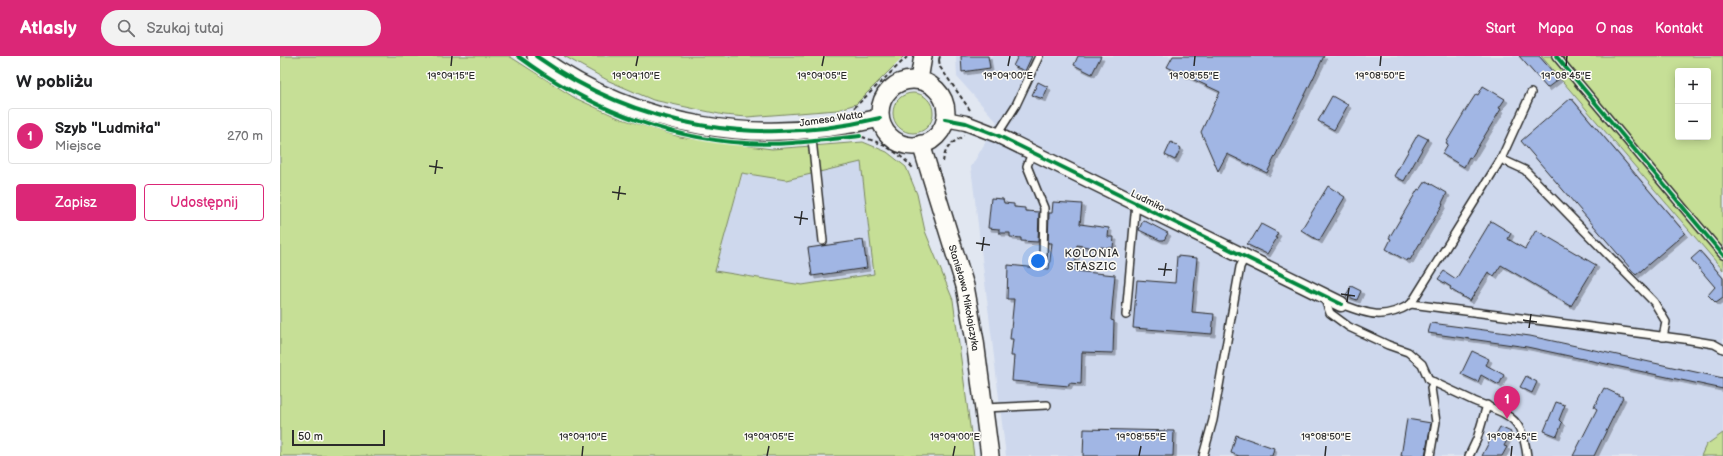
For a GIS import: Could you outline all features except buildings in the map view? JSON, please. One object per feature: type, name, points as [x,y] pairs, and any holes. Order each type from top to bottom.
[{"type":"street","name":"Jamesa Watta","points":[[536,56],[579,84],[647,113],[711,128],[749,132],[811,130],[880,118]]},
{"type":"street","points":[[919,80],[923,56]]},
{"type":"street","points":[[906,80],[919,80],[937,90],[943,98],[946,108],[945,119],[941,130],[932,139],[921,144],[911,145],[895,140],[884,128],[880,118],[881,105],[886,94],[895,85],[906,80]]},
{"type":"street","name":"Ludmiła","points":[[945,119],[965,130],[997,135],[1341,304]]},
{"type":"street","name":"Stanisława Mikołajczyka","points":[[921,144],[965,286],[975,341],[990,456]]},
{"type":"lane","points":[[997,135],[1016,105],[1039,56]]},
{"type":"lane","points":[[1556,56],[1723,255]]},
{"type":"lane","points":[[1341,304],[1378,315],[1397,312],[1411,304],[1501,158],[1531,93]]},
{"type":"lane","points":[[811,130],[823,242]]},
{"type":"lane","points":[[1032,153],[1027,166],[1044,208],[1043,259]]},
{"type":"lane","points":[[1501,158],[1526,170],[1654,302],[1666,322],[1663,337]]},
{"type":"lane","points":[[1126,315],[1136,203]]},
{"type":"lane","points":[[1203,456],[1213,420],[1240,267],[1245,257]]},
{"type":"lane","points":[[1323,295],[1330,313],[1349,327],[1388,345],[1408,352],[1422,364],[1429,380],[1487,405],[1510,417],[1522,432],[1527,456]]},
{"type":"lane","points":[[1411,304],[1714,344],[1723,349]]},
{"type":"lane","points":[[1430,456],[1436,422],[1431,388],[1434,382]]},
{"type":"lane","points":[[984,408],[1047,405]]},
{"type":"lane","points":[[1469,456],[1477,439],[1487,405]]},
{"type":"path","points":[[849,110],[856,107],[908,56]]},
{"type":"path","points":[[940,60],[940,67],[965,106],[971,112],[965,130]]},
{"type":"path","points":[[860,136],[880,142],[891,149],[913,168],[915,174]]},
{"type":"shaded area","points":[[956,56],[1541,56],[1723,270],[1723,433],[1706,445],[1701,456],[1006,456],[971,167],[997,122],[957,77]]},
{"type":"shaded area","points":[[861,162],[874,274],[802,285],[714,271],[743,173],[786,180]]},
{"type":"green space","points":[[280,56],[509,56],[575,98],[619,118],[680,137],[772,149],[863,142],[887,152],[906,167],[917,194],[925,231],[953,300],[974,456],[280,456]],"holes":[[[861,162],[874,274],[802,285],[715,271],[742,173],[786,180]]]},
{"type":"green space","points":[[564,56],[904,56],[856,104],[837,110],[747,117],[724,115],[653,100],[609,81]]},
{"type":"green space","points":[[1541,56],[1723,56],[1723,270]]},
{"type":"green space","points":[[917,93],[924,96],[930,102],[933,113],[932,121],[924,130],[917,133],[909,133],[902,130],[894,121],[893,109],[896,102],[905,94]]},
{"type":"green space","points":[[1723,433],[1723,456],[1701,456],[1706,445]]},
{"type":"cycle path","points":[[518,56],[569,90],[597,104],[625,116],[684,134],[714,140],[759,144],[802,142],[860,136]]},
{"type":"cycle path","points":[[536,56],[575,81],[616,101],[658,115],[701,125],[745,130],[790,131],[835,127],[880,118]]},
{"type":"cycle path","points":[[1556,56],[1723,255]]},
{"type":"cycle path","points":[[945,119],[966,123],[997,135],[1341,304]]},
{"type":"place","name":"Szyb \"Ludmiła\"","points":[[1507,419]]},
{"type":"district","name":"KOLONIA STASZIC","points":[[1092,259]]}]
